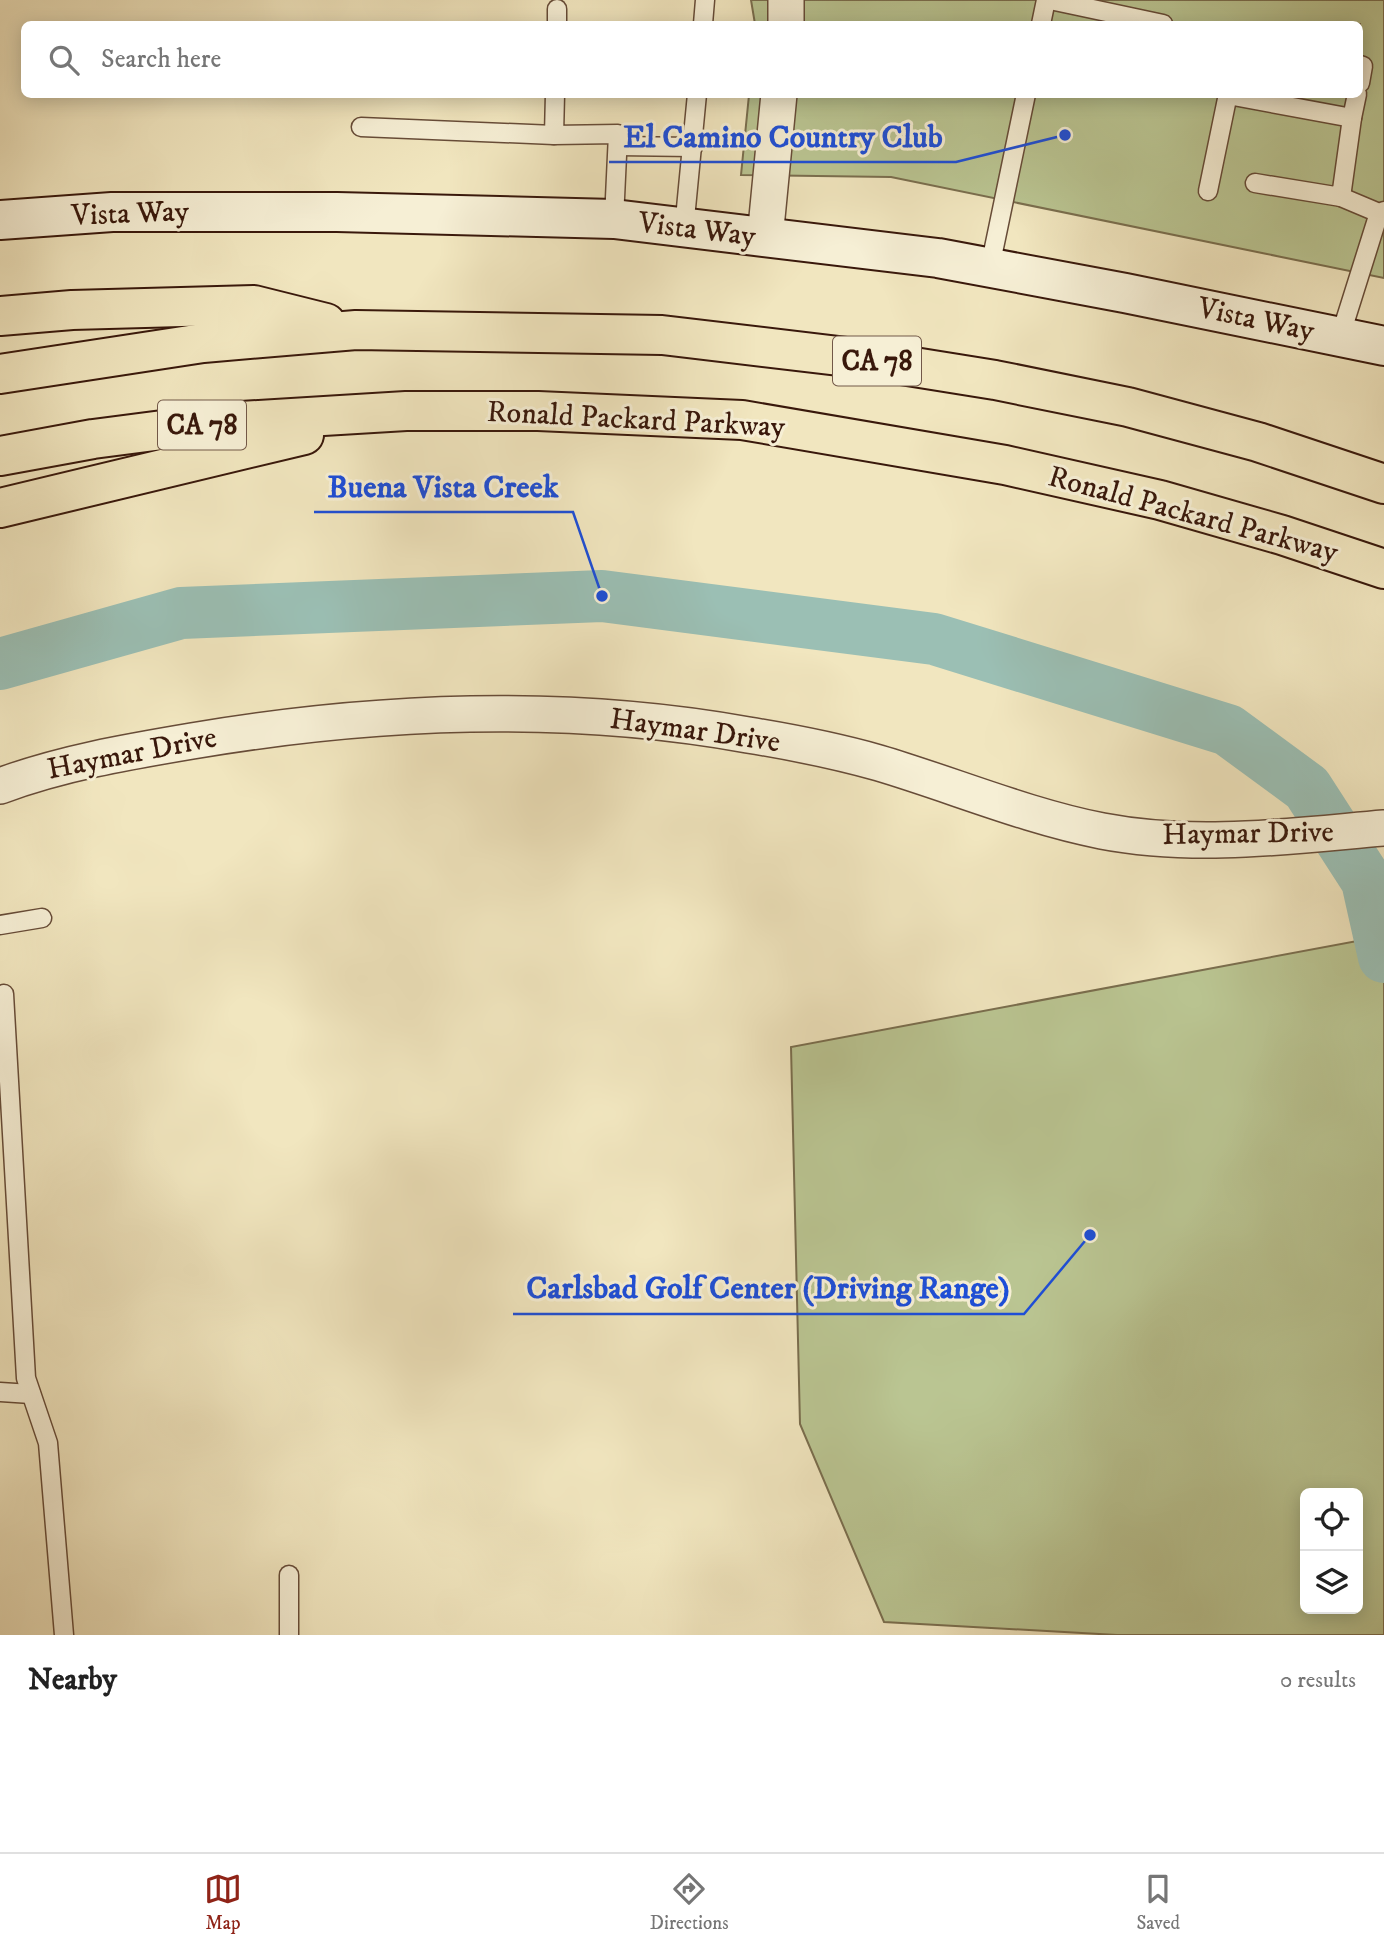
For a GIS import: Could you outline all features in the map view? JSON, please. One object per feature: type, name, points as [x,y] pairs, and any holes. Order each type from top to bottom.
[{"type":"highway","points":[[0,316],[72,310],[254,304],[356,330]]},
{"type":"highway","name":"CA 78","points":[[0,374],[203,343],[356,330],[662,335],[864,359],[995,380],[1128,407],[1258,442],[1384,484]]},
{"type":"highway","points":[[0,508],[406,411]]},
{"type":"highway","name":"Ronald Packard Parkway","points":[[0,456],[93,439],[223,422],[406,411],[538,411],[742,421],[1005,464],[1160,500],[1282,535],[1384,569]]},
{"type":"main road","name":"Vista Way","points":[[0,219],[112,212],[337,212],[614,219],[931,257],[1384,346]]},
{"type":"street","points":[[765,239],[779,98]]},
{"type":"street","name":"Haymar Drive","points":[[0,786],[39,772],[119,754],[249,732],[413,715],[536,713],[660,721],[749,735],[875,762],[1035,813],[1103,831],[1184,840],[1263,838],[1384,828]]},
{"type":"lane","points":[[703,21],[705,0]]},
{"type":"lane","points":[[1042,21],[1048,0],[1149,21]]},
{"type":"lane","points":[[554,135],[555,98]]},
{"type":"lane","points":[[684,229],[697,98]]},
{"type":"lane","points":[[990,267],[1025,98]]},
{"type":"lane","points":[[1208,191],[1227,98]]},
{"type":"lane","points":[[1244,98],[1352,118]]},
{"type":"lane","points":[[1341,197],[1356,98]]},
{"type":"lane","points":[[361,127],[554,135],[618,134],[614,219]]},
{"type":"lane","points":[[618,146],[693,147]]},
{"type":"lane","points":[[1255,183],[1341,197],[1381,212],[1340,337]]},
{"type":"lane","points":[[0,925],[42,918]]},
{"type":"lane","points":[[4,994],[7,1168],[26,1378],[48,1443],[64,1635]]},
{"type":"lane","points":[[0,1392],[31,1394]]},
{"type":"lane","points":[[289,1574],[289,1635]]},
{"type":"green space","points":[[751,0],[1384,0],[1384,278],[891,177],[741,175],[749,98],[1363,98],[1363,21],[754,21]]},
{"type":"green space","points":[[1384,936],[1384,1635],[1117,1635],[884,1622],[800,1424],[791,1047]]},
{"type":"waterway","points":[[0,664],[181,613],[602,596],[934,639],[1228,730],[1307,788],[1367,881],[1384,957]]},
{"type":"place","name":"El Camino Country Club","points":[[1065,135]]},
{"type":"place","name":"Buena Vista Creek","points":[[602,596]]},
{"type":"place","name":"Carlsbad Golf Center (Driving Range)","points":[[1090,1235]]}]
